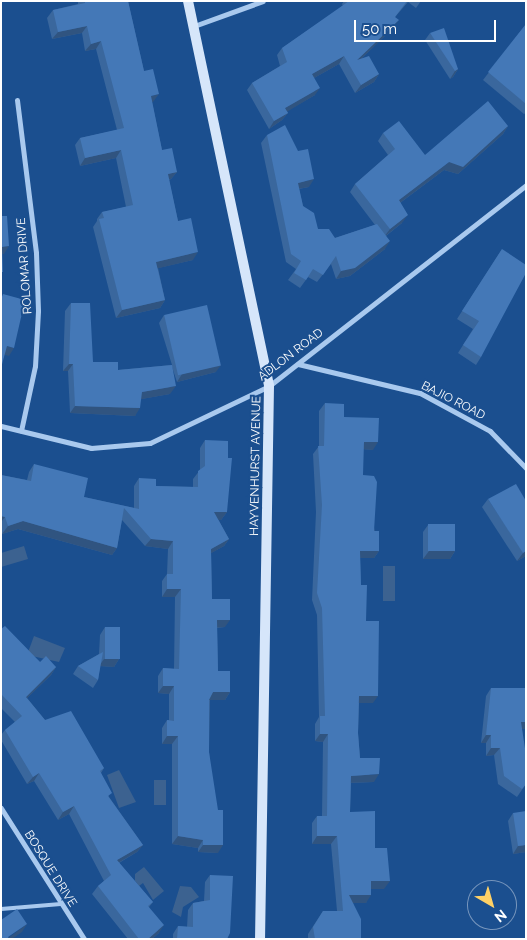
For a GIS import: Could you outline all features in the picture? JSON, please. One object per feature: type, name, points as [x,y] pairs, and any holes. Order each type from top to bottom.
[{"type":"main road","name":"HAYVENHURST AVENUE","points":[[188,1],[270,386],[260,939]]},
{"type":"street","points":[[194,26],[263,1]]},
{"type":"street","name":"ROLOMAR DRIVE","points":[[17,100],[36,254],[38,311],[34,366],[22,431]]},
{"type":"street","name":"ADLON ROAD","points":[[1,426],[92,448],[150,443],[270,386],[526,185]]},
{"type":"street","name":"BAJIO ROAD","points":[[298,364],[420,393],[490,431],[526,468]]},
{"type":"street","name":"BOSQUE DRIVE","points":[[1,808],[84,939]]},
{"type":"lane","points":[[1,909],[61,904]]},
{"type":"water","points":[[24,546],[28,559],[1,567],[1,553]]},
{"type":"water","points":[[383,566],[395,566],[395,601],[383,601]]},
{"type":"water","points":[[34,636],[65,648],[59,662],[27,655]]},
{"type":"water","points":[[119,770],[136,802],[119,808],[107,775]]},
{"type":"water","points":[[154,780],[166,780],[166,805],[154,805]]},
{"type":"water","points":[[144,867],[164,891],[153,900],[143,883],[139,886],[135,881],[135,874]]},
{"type":"water","points":[[180,886],[191,887],[199,897],[183,907],[181,917],[172,912]]},
{"type":"building","points":[[85,1],[128,1],[144,71],[153,69],[159,94],[151,96],[162,150],[172,148],[177,172],[168,174],[178,221],[191,218],[198,252],[156,262],[165,300],[122,310],[99,219],[104,218],[102,212],[133,205],[121,150],[85,158],[80,138],[124,128],[101,41],[91,44],[87,26],[58,32],[53,10],[85,3]]},
{"type":"building","points":[[349,1],[407,1],[395,17],[399,20],[357,60],[369,56],[379,74],[361,85],[344,56],[312,74],[320,88],[285,108],[288,113],[274,121],[252,83],[287,62],[282,48]]},
{"type":"building","points":[[526,24],[526,104],[488,72]]},
{"type":"building","points":[[444,28],[458,69],[455,71],[430,33]]},
{"type":"building","points":[[488,101],[508,126],[463,167],[449,162],[399,200],[408,215],[390,229],[355,184],[395,149],[383,133],[399,121],[425,155]]},
{"type":"building","points":[[285,125],[298,151],[308,149],[314,179],[298,183],[303,206],[314,213],[318,229],[329,229],[335,238],[377,224],[390,241],[355,268],[341,271],[336,256],[323,275],[313,269],[306,280],[294,273],[301,261],[291,254],[267,135]]},
{"type":"building","points":[[1,216],[7,216],[9,246],[2,247],[3,272],[1,272]]},
{"type":"building","points":[[502,249],[526,265],[526,273],[481,357],[463,345],[479,321],[462,311]]},
{"type":"building","points":[[3,294],[25,300],[14,348],[7,346],[1,368],[1,299]]},
{"type":"building","points":[[71,303],[90,303],[93,362],[118,362],[118,370],[172,365],[176,386],[142,392],[140,408],[75,406],[73,364],[69,364]]},
{"type":"building","points":[[207,305],[221,365],[178,375],[164,315]]},
{"type":"building","points":[[325,403],[344,404],[344,417],[379,418],[378,442],[364,442],[363,475],[374,476],[377,482],[374,531],[379,531],[379,551],[360,551],[361,585],[367,585],[366,621],[379,621],[378,696],[359,696],[358,733],[360,758],[380,758],[379,774],[351,776],[350,812],[375,811],[375,848],[387,848],[390,881],[371,881],[371,895],[349,895],[361,919],[361,939],[315,939],[313,927],[323,911],[343,911],[337,836],[317,836],[317,816],[327,816],[328,734],[320,734],[320,716],[325,716],[322,608],[317,593],[322,505],[318,446],[324,446]]},
{"type":"building","points":[[205,440],[228,441],[228,458],[232,458],[227,512],[214,512],[229,539],[211,549],[212,599],[230,599],[230,620],[217,620],[218,671],[230,671],[230,692],[213,692],[209,700],[209,752],[218,810],[223,810],[223,845],[203,845],[203,840],[178,836],[178,736],[167,736],[167,720],[174,721],[174,686],[163,686],[163,668],[179,669],[181,589],[167,589],[167,574],[173,574],[173,541],[151,539],[124,508],[117,548],[23,521],[8,526],[5,517],[1,516],[1,475],[31,481],[34,464],[88,478],[84,497],[139,509],[139,478],[156,479],[156,486],[198,487],[198,471],[205,466]]},
{"type":"building","points":[[516,484],[526,501],[526,551],[523,553],[488,499]]},
{"type":"building","points":[[428,524],[455,524],[455,551],[428,551]]},
{"type":"building","points":[[5,626],[40,662],[46,656],[56,667],[26,697],[45,720],[71,711],[104,768],[100,771],[112,793],[108,796],[143,845],[117,860],[153,902],[148,906],[164,925],[148,939],[139,939],[98,886],[111,875],[74,806],[63,812],[39,773],[33,777],[5,730],[22,716],[1,694],[1,629]]},
{"type":"building","points":[[105,627],[120,627],[120,659],[105,659]]},
{"type":"building","points":[[103,652],[98,680],[78,666]]},
{"type":"building","points":[[491,688],[526,688],[526,722],[521,722],[526,755],[526,784],[522,789],[504,776],[500,748],[491,748],[491,735],[486,735]]},
{"type":"building","points":[[526,811],[526,845],[518,846],[513,813]]},
{"type":"building","points":[[210,875],[233,876],[230,933],[227,939],[177,939],[178,926],[193,927],[193,903],[210,900]]},
{"type":"building","points":[[17,909],[27,924],[8,937],[9,939],[1,939],[1,920]]}]
